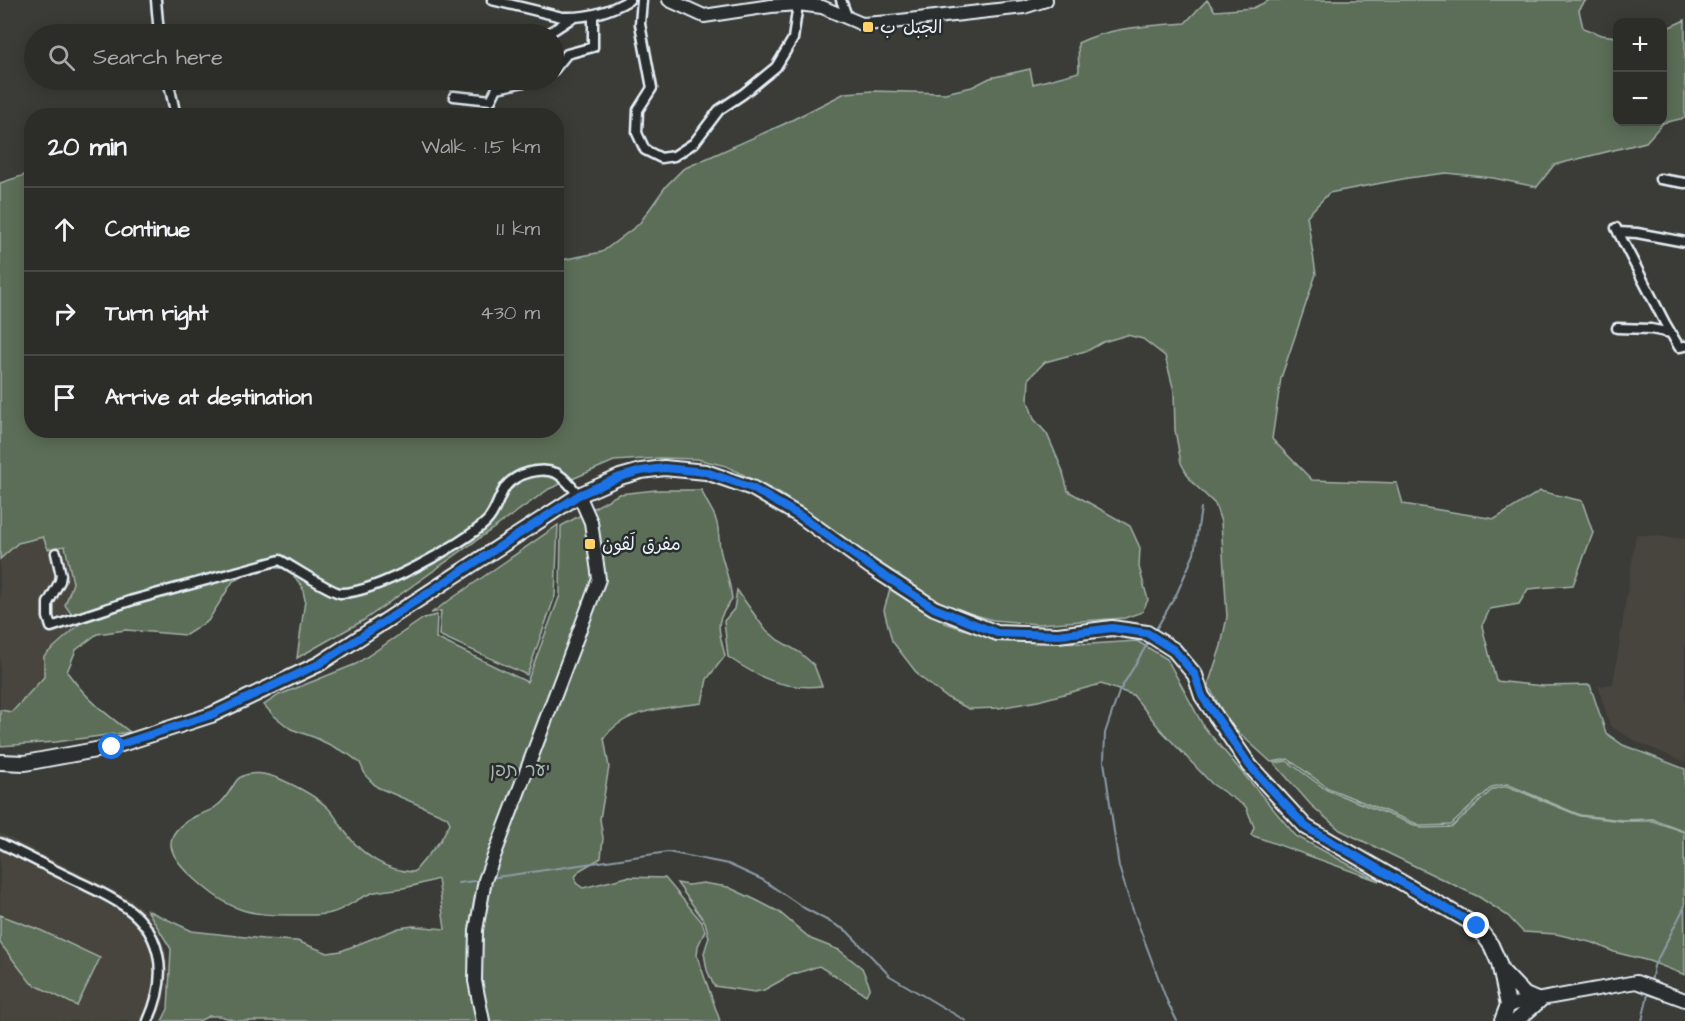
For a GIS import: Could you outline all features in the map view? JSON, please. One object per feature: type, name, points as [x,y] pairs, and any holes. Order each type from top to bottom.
[{"type":"main road","points":[[669,0],[704,16],[798,4],[822,7],[862,24],[1024,7],[1046,0]]},
{"type":"main road","points":[[0,762],[25,763],[112,747],[211,715],[319,664],[579,495],[620,477],[641,471],[664,468],[706,472],[752,488],[802,517],[871,567],[934,608],[997,633],[1058,635],[1112,628],[1147,633],[1174,650],[1195,675],[1202,696],[1250,766],[1306,827],[1477,926],[1491,945],[1501,970],[1508,1005],[1502,1021]]},
{"type":"main road","points":[[483,1021],[475,981],[476,930],[485,880],[599,579],[591,522],[579,495]]},
{"type":"main road","points":[[1501,970],[1525,995],[1539,1001]]},
{"type":"main road","points":[[1508,1005],[1636,982],[1685,1000]]},
{"type":"main road","points":[[1516,1021],[1539,1001]]},
{"type":"street","points":[[156,0],[158,24]]},
{"type":"street","points":[[492,0],[562,18],[592,15],[629,0]]},
{"type":"street","points":[[642,0],[640,24],[652,88],[638,110],[637,133],[645,150],[661,158],[675,156],[694,142],[719,110],[776,67],[793,39],[798,4]]},
{"type":"street","points":[[841,0],[847,16]]},
{"type":"street","points":[[564,58],[567,54],[593,47],[592,15]]},
{"type":"street","points":[[563,24],[572,18]]},
{"type":"street","points":[[170,90],[174,108]]},
{"type":"street","points":[[454,96],[490,100],[496,90]]},
{"type":"street","points":[[1660,179],[1685,183]]},
{"type":"street","points":[[1685,242],[1617,230],[1679,347],[1685,345]]},
{"type":"street","points":[[1617,328],[1651,329],[1671,333]]},
{"type":"street","points":[[56,553],[61,575],[48,603],[51,627],[133,600],[280,560],[338,593],[370,587],[421,563],[462,540],[488,521],[507,485],[529,471],[554,472],[562,476],[579,495]]},
{"type":"street","points":[[0,843],[118,901],[137,916],[151,935],[159,956],[161,978],[157,1000],[148,1021]]},
{"type":"shaded area","points":[[1636,534],[1685,539],[1685,762],[1637,742],[1610,726],[1598,686],[1613,684]]},
{"type":"shaded area","points":[[44,537],[48,549],[65,545],[73,583],[65,606],[79,625],[44,656],[44,677],[12,712],[0,710],[0,559],[18,543]]},
{"type":"shaded area","points":[[0,833],[128,897],[153,921],[166,950],[169,970],[164,1003],[155,1021],[0,1021]]},
{"type":"green space","points":[[1207,0],[1215,11],[1253,8],[1270,0],[1586,0],[1579,10],[1583,28],[1601,35],[1613,36],[1613,126],[1660,126],[1646,142],[1554,165],[1537,187],[1493,178],[1446,173],[1329,193],[1307,216],[1316,274],[1281,378],[1272,439],[1312,480],[1397,483],[1403,504],[1495,519],[1540,491],[1582,501],[1593,533],[1573,585],[1528,589],[1519,604],[1490,609],[1482,626],[1496,681],[1543,686],[1590,685],[1606,733],[1623,745],[1685,769],[1685,831],[1653,819],[1622,820],[1580,815],[1507,784],[1492,787],[1451,825],[1422,826],[1328,788],[1288,759],[1271,762],[1229,724],[1208,685],[1221,646],[1227,617],[1221,522],[1215,504],[1191,481],[1181,463],[1175,430],[1174,391],[1165,356],[1143,339],[1127,335],[1103,342],[1089,350],[1045,362],[1029,378],[1028,401],[1034,419],[1047,434],[1062,469],[1068,491],[1130,526],[1140,548],[1139,567],[1148,600],[1142,612],[1125,618],[1038,624],[993,620],[954,609],[926,595],[779,493],[726,466],[697,459],[660,458],[614,461],[549,489],[364,620],[297,658],[305,600],[302,586],[287,568],[263,568],[233,581],[208,621],[186,635],[126,630],[97,634],[76,650],[67,672],[96,705],[130,732],[56,742],[0,746],[0,710],[12,712],[44,677],[44,656],[79,625],[65,605],[73,583],[65,546],[48,549],[43,537],[18,543],[0,559],[0,183],[24,175],[24,438],[564,438],[564,260],[602,252],[639,224],[666,186],[683,169],[784,124],[845,93],[873,91],[945,93],[972,87],[990,78],[1030,69],[1033,84],[1079,72],[1078,43],[1117,30],[1185,23]]},
{"type":"green space","points":[[1685,20],[1685,118],[1667,122],[1667,28]]},
{"type":"green space","name":"יער תפן","points":[[656,490],[702,490],[715,516],[732,600],[722,615],[719,626],[725,656],[707,679],[702,703],[662,708],[636,715],[613,728],[604,738],[609,767],[600,819],[603,838],[601,858],[580,870],[575,877],[576,883],[583,888],[627,877],[665,878],[702,922],[705,931],[698,946],[697,956],[720,1021],[236,1021],[220,1016],[209,1016],[199,1021],[162,1021],[168,1009],[171,949],[147,910],[192,931],[297,941],[328,953],[341,951],[399,928],[413,926],[445,929],[438,879],[372,893],[327,914],[252,913],[219,899],[187,872],[174,856],[171,840],[182,825],[218,805],[241,777],[246,774],[264,774],[292,785],[322,803],[352,841],[367,855],[394,869],[414,872],[440,841],[450,823],[447,817],[377,787],[366,776],[360,763],[348,754],[291,729],[264,705],[279,695],[356,664],[424,618],[437,615],[436,638],[527,682],[560,595],[561,526],[619,494]]},
{"type":"green space","points":[[558,525],[555,596],[527,675],[439,635],[441,611],[431,613]]},
{"type":"green space","points":[[891,585],[945,623],[975,633],[1090,644],[1137,641],[1167,659],[1204,727],[1296,836],[1379,881],[1251,835],[1254,827],[1246,807],[1212,784],[1160,729],[1133,695],[1101,684],[1038,701],[999,708],[969,709],[946,697],[919,676],[892,641],[884,610]]},
{"type":"green space","points":[[737,590],[764,628],[814,665],[822,686],[795,686],[772,681],[728,657],[724,621],[734,609]]},
{"type":"green space","points":[[1287,761],[1327,790],[1422,828],[1452,827],[1493,789],[1507,786],[1580,816],[1622,821],[1653,821],[1684,832],[1685,975],[1649,961],[1614,952],[1594,943],[1556,934],[1523,932],[1508,916],[1479,897],[1340,830],[1311,805],[1274,763]]},
{"type":"green space","points":[[677,883],[688,885],[703,883],[728,887],[779,912],[811,939],[839,950],[862,968],[870,987],[866,995],[819,966],[791,975],[764,990],[755,992],[714,986],[707,970],[704,953],[709,937],[705,922]]},
{"type":"green space","points":[[0,915],[40,930],[100,958],[77,1006],[31,983],[0,943]]},
{"type":"waterway","points":[[1155,631],[1177,593],[1194,554],[1201,508]]},
{"type":"waterway","points":[[1149,641],[1119,692],[1105,733],[1104,761],[1119,867],[1167,1001],[1177,1021]]},
{"type":"waterway","points":[[490,878],[668,852],[728,864],[763,880],[804,908],[847,931],[890,976],[966,1021]]},
{"type":"waterway","points":[[458,883],[482,880]]},
{"type":"waterway","points":[[1651,982],[1654,966],[1685,906]]},
{"type":"waterway","points":[[1642,1021],[1649,990]]},
{"type":"place","name":"الجبل ب","points":[[868,27]]},
{"type":"place","name":"مفرق لَڤون","points":[[590,544]]},
{"type":"route","points":[[112,747],[211,715],[319,664],[579,495],[620,477],[641,471],[664,468],[706,472],[752,488],[802,517],[871,567],[934,608],[997,633],[1058,635],[1112,628],[1147,633],[1174,650],[1195,675],[1202,696],[1250,766],[1306,827],[1477,926]]}]
